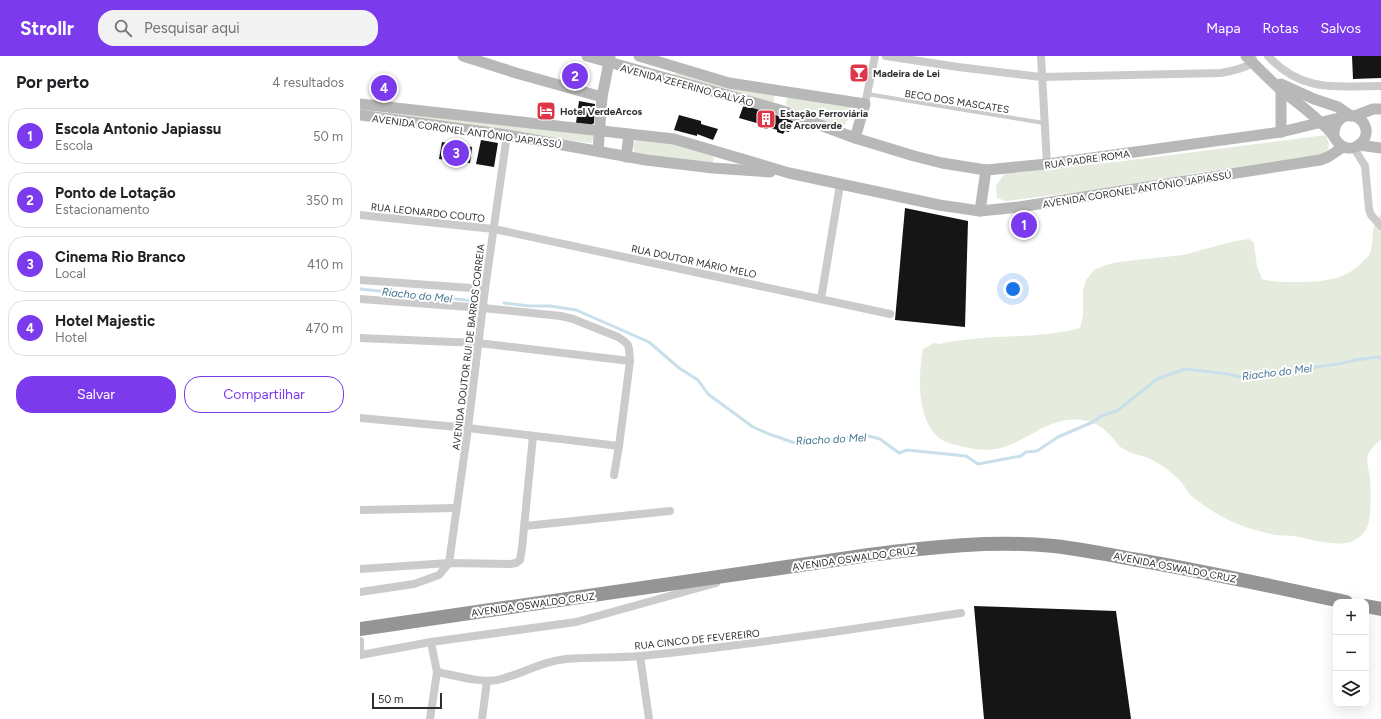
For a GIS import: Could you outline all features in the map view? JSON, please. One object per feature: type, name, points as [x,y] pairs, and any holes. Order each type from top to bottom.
[{"type":"highway","name":"AVENIDA OSWALDO CRUZ","points":[[360,629],[930,547],[971,544],[1061,548],[1183,567],[1333,599]]},
{"type":"highway","points":[[1369,607],[1381,610]]},
{"type":"street","points":[[463,56],[516,73],[602,97]]},
{"type":"street","name":"AVENIDA ZEFERINO GALVÃO","points":[[587,56],[609,59],[780,110],[856,138]]},
{"type":"street","name":"AVENIDA ZEFERINO GALVÃO","points":[[639,56],[712,79],[784,92],[866,99]]},
{"type":"street","points":[[856,138],[875,56]]},
{"type":"street","points":[[886,56],[958,67],[1041,77],[1221,73],[1239,70],[1250,58],[1268,78],[1321,123],[1334,136],[1337,142],[1352,147],[1381,148]]},
{"type":"street","points":[[1041,56],[1047,164]]},
{"type":"street","points":[[1268,56],[1278,66],[1298,80],[1310,84],[1329,86],[1381,86]]},
{"type":"street","points":[[598,152],[602,97],[609,59]]},
{"type":"street","points":[[1268,78],[1314,99],[1338,107],[1350,116],[1360,119],[1364,124],[1366,136],[1363,141],[1352,147]]},
{"type":"street","points":[[1281,89],[1281,132]]},
{"type":"street","points":[[780,110],[784,92]]},
{"type":"street","points":[[360,104],[382,112],[674,139],[789,173]]},
{"type":"street","name":"RUA PADRE ROMA","points":[[856,138],[942,163],[986,170],[1047,164],[1281,132],[1374,109],[1381,109]]},
{"type":"street","name":"AVENIDA CORONEL ANTÔNIO JAPIASSÚ","points":[[360,115],[382,112],[626,157],[713,168],[789,173],[939,205],[980,211],[1020,207],[1320,160],[1352,147]]},
{"type":"street","points":[[1334,136],[1334,128],[1337,121],[1350,116]]},
{"type":"street","name":"AVENIDA DOUTOR RUI DE BARROS CORREIA","points":[[449,563],[507,135]]},
{"type":"street","points":[[626,157],[629,135]]},
{"type":"street","points":[[1352,147],[1365,166],[1369,209],[1371,215],[1381,226]]},
{"type":"street","points":[[713,168],[720,161],[717,151]]},
{"type":"street","points":[[980,211],[986,170]]},
{"type":"street","points":[[821,299],[840,185]]},
{"type":"street","name":"RUA LEONARDO COUTO","points":[[360,215],[494,229]]},
{"type":"street","name":"RUA DOUTOR MÁRIO MELO","points":[[494,229],[890,314]]},
{"type":"street","points":[[360,280],[485,289]]},
{"type":"street","points":[[360,299],[483,308],[561,316],[573,319],[624,341],[628,345],[630,361],[614,475]]},
{"type":"street","points":[[360,338],[478,343],[630,361]]},
{"type":"street","points":[[360,418],[468,428],[619,446]]},
{"type":"street","points":[[360,569],[449,563],[502,564],[516,563],[520,560],[522,555],[533,436]]},
{"type":"street","points":[[360,510],[456,508]]},
{"type":"street","points":[[525,526],[670,511]]},
{"type":"street","points":[[360,592],[414,584],[439,575],[449,563]]},
{"type":"street","points":[[360,655],[431,642],[576,622],[754,572]]},
{"type":"street","name":"RUA CINCO DE FEVEREIRO","points":[[437,672],[487,681],[519,674],[546,663],[563,659],[640,656],[800,637],[961,612]]},
{"type":"street","points":[[360,641],[360,650]]},
{"type":"street","points":[[430,719],[437,672],[431,642]]},
{"type":"street","points":[[640,656],[649,719]]},
{"type":"street","points":[[482,719],[487,681]]},
{"type":"lane","name":"BECO DOS MASCATES","points":[[866,99],[1044,123]]},
{"type":"shaded area","points":[[676,72],[775,92],[773,105],[675,75]]},
{"type":"shaded area","points":[[788,97],[847,105],[852,109],[845,125],[837,125],[787,108],[786,102]]},
{"type":"shaded area","points":[[391,110],[592,133],[594,139],[591,143],[390,117],[389,113]]},
{"type":"shaded area","points":[[1326,135],[1329,144],[1328,152],[1316,157],[1195,173],[1148,183],[1006,201],[997,198],[996,186],[1004,174],[1124,161]]},
{"type":"shaded area","points":[[636,140],[671,142],[710,153],[714,158],[712,164],[637,155],[634,151],[633,144]]},
{"type":"shaded area","points":[[1381,215],[1381,440],[1375,444],[1367,458],[1371,490],[1369,521],[1363,533],[1354,540],[1346,543],[1322,542],[1296,536],[1265,533],[1233,522],[1203,505],[1189,493],[1173,474],[1163,466],[1119,446],[1103,429],[1086,421],[1070,420],[1060,422],[1050,425],[1021,440],[1001,448],[986,450],[944,441],[934,432],[927,422],[923,411],[920,385],[923,349],[934,343],[939,344],[974,339],[1045,334],[1080,328],[1083,316],[1083,291],[1086,280],[1094,270],[1118,262],[1183,255],[1231,242],[1249,239],[1254,242],[1257,267],[1262,279],[1295,282],[1323,281],[1350,272],[1369,255],[1375,223],[1377,218]]},
{"type":"building","points":[[1352,56],[1381,56],[1381,78],[1353,79]]},
{"type":"building","points":[[579,101],[595,104],[594,123],[591,125],[576,123]]},
{"type":"building","name":"Estação Ferroviária de Arcoverde","points":[[744,104],[793,121],[789,132],[785,131],[783,134],[769,127],[767,129],[759,127],[760,124],[739,118]]},
{"type":"building","points":[[679,115],[701,121],[701,124],[718,129],[713,140],[697,134],[697,136],[674,130]]},
{"type":"building","points":[[481,140],[498,143],[494,167],[476,164]]},
{"type":"building","points":[[442,142],[472,147],[470,163],[439,159]]},
{"type":"building","points":[[905,208],[968,221],[965,327],[895,320]]},
{"type":"building","points":[[974,606],[1116,611],[1131,719],[984,719]]},
{"type":"waterway","name":"Riacho do Mel","points":[[360,289],[475,301]]},
{"type":"waterway","name":"Riacho do Mel","points":[[504,303],[529,306],[550,306],[576,310],[649,342],[679,368],[698,380],[708,394],[753,427],[795,443],[869,436],[880,439],[899,453],[907,450],[966,456],[978,464],[1021,456],[1026,452],[1037,451],[1058,437],[1093,422],[1101,416],[1117,411],[1157,379],[1185,369],[1228,374],[1244,378],[1355,360],[1378,357],[1381,358]]},
{"type":"place","name":"Madeira de Lei","points":[[859,73]]},
{"type":"place","name":"Ponto de Lotação","points":[[575,76]]},
{"type":"place","name":"Hotel Majestic","points":[[384,88]]},
{"type":"place","name":"Hotel VerdeArcos","points":[[546,111]]},
{"type":"place","name":"Estação Ferroviária de Arcoverde","points":[[766,119]]},
{"type":"place","name":"Cinema Rio Branco","points":[[456,153]]},
{"type":"place","name":"Escola Antonio Japiassu","points":[[1024,225]]}]
